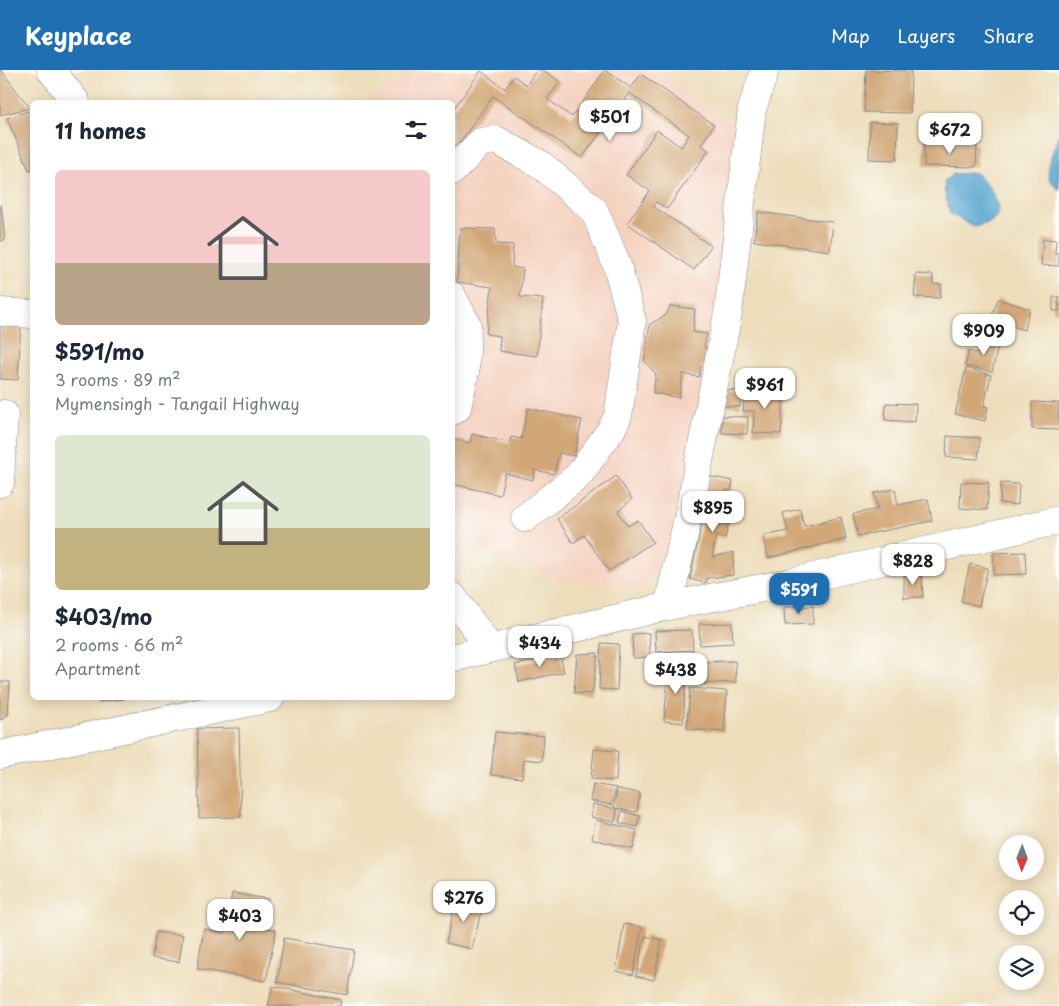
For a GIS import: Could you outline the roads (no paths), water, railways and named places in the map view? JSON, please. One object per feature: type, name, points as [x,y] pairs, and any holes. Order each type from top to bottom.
[{"type":"main road","points":[[51,70],[74,100]]},
{"type":"main road","points":[[668,606],[688,518],[728,313],[752,109],[765,70]]},
{"type":"main road","points":[[455,167],[481,142],[496,140],[540,164],[594,210],[617,265],[632,322],[618,416],[611,430],[578,476],[525,518]]},
{"type":"main road","points":[[455,302],[467,325],[465,372],[457,408],[455,409]]},
{"type":"main road","points":[[0,312],[30,314]]},
{"type":"main road","points":[[0,483],[4,414]]},
{"type":"main road","points":[[455,657],[580,629],[668,606],[788,583],[1059,520]]},
{"type":"main road","points":[[455,600],[490,648]]},
{"type":"main road","points":[[0,755],[261,700]]},
{"type":"water","points":[[1059,134],[1059,190],[1049,179],[1048,165]]},
{"type":"water","points":[[976,173],[985,182],[994,196],[999,213],[991,222],[975,227],[950,214],[944,181],[953,174]]}]
